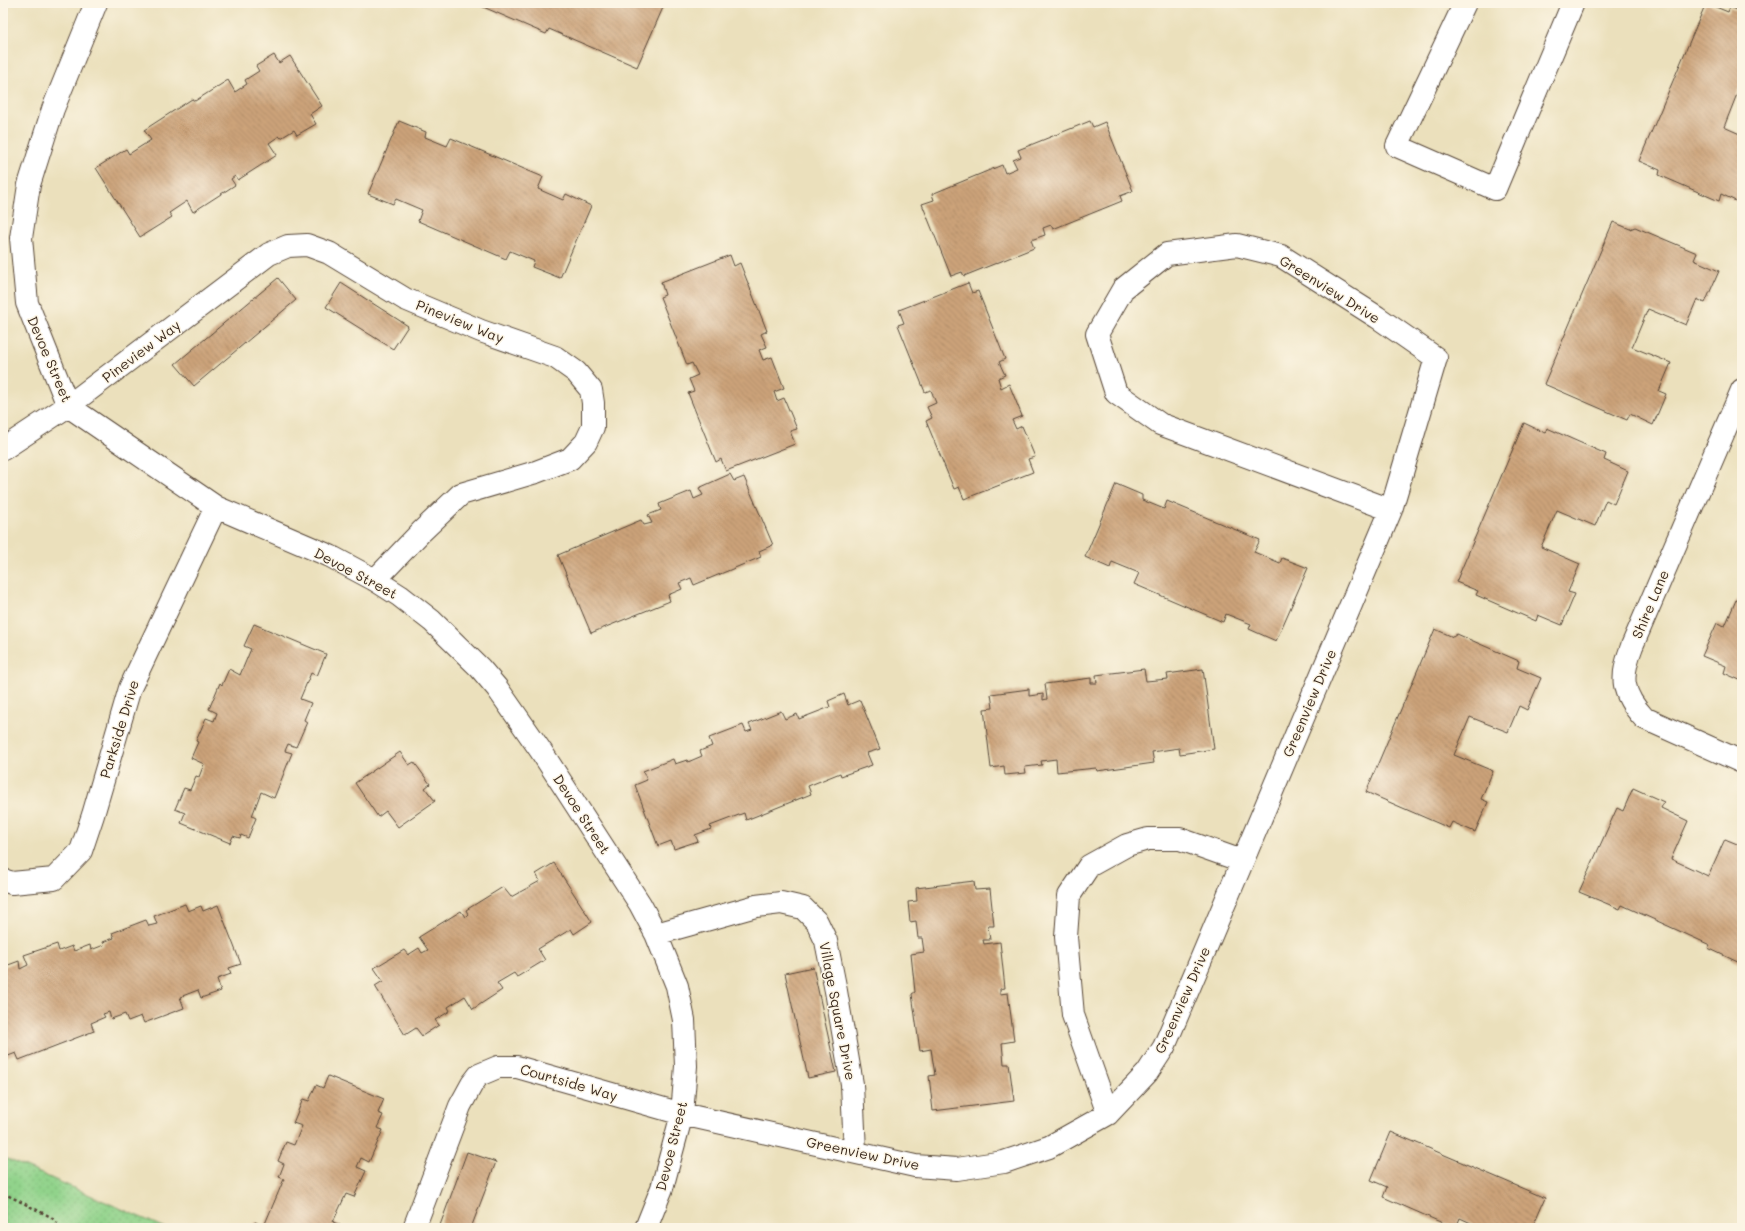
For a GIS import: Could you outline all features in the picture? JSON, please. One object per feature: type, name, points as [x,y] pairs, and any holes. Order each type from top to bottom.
[{"type":"street","name":"Devoe Street","points":[[96,3],[53,108],[32,177],[21,238],[26,304],[68,406],[216,507],[330,556],[375,580],[400,596],[432,621],[480,668],[497,688],[636,898],[656,934],[677,986],[684,1020],[686,1066],[682,1114],[662,1188],[646,1228]]},
{"type":"street","points":[[1465,3],[1397,146],[1495,189],[1573,3]]},
{"type":"street","name":"Pineview Way","points":[[68,406],[269,254],[288,246],[307,245],[330,253],[405,299],[481,331],[555,357],[576,372],[591,390],[593,403],[593,427],[586,442],[570,459],[536,472],[461,494],[421,532],[375,580]]},
{"type":"street","name":"Greenview Drive","points":[[682,1114],[915,1166],[957,1168],[1004,1162],[1049,1147],[1108,1114],[1147,1073],[1164,1047],[1391,510],[1436,358],[1377,317],[1281,256],[1237,245],[1167,254],[1123,289],[1097,334],[1116,393],[1160,424],[1391,510]]},
{"type":"street","name":"Shire Lane","points":[[1742,390],[1632,646],[1626,661],[1624,681],[1627,695],[1634,707],[1644,718],[1742,762]]},
{"type":"street","points":[[3,449],[68,406]]},
{"type":"street","name":"Parkside Drive","points":[[3,880],[12,883],[54,878],[81,851],[94,815],[130,688],[216,507]]},
{"type":"street","points":[[1108,1114],[1073,1015],[1066,937],[1069,896],[1089,866],[1127,846],[1148,838],[1180,839],[1242,861]]},
{"type":"street","name":"Village Square Drive","points":[[656,934],[756,906],[781,904],[803,908],[817,922],[826,941],[852,1084],[855,1152]]},
{"type":"street","name":"Courtside Way","points":[[414,1228],[460,1106],[479,1075],[498,1067],[517,1067],[682,1114]]},
{"type":"path","points":[[3,1193],[51,1217],[62,1228]]},
{"type":"green space","points":[[3,1157],[165,1228],[3,1228]]},
{"type":"building","points":[[474,3],[665,3],[637,67],[549,29],[546,34]]},
{"type":"building","points":[[1706,3],[1728,12],[1730,7],[1742,12],[1742,90],[1739,89],[1724,127],[1742,135],[1742,204],[1721,194],[1719,201],[1659,175],[1660,170],[1639,161]]},
{"type":"building","points":[[274,55],[279,63],[290,56],[322,106],[310,114],[316,124],[297,135],[294,130],[281,138],[279,136],[269,143],[277,155],[238,180],[235,176],[231,179],[235,185],[193,212],[187,201],[169,213],[172,217],[140,237],[96,168],[126,149],[129,154],[151,140],[144,130],[192,99],[195,101],[228,80],[235,92],[247,84],[245,80],[259,71],[256,66]]},
{"type":"building","points":[[399,121],[426,132],[425,137],[447,146],[451,138],[543,177],[538,189],[563,200],[566,194],[591,206],[560,278],[532,267],[534,261],[510,251],[506,259],[418,221],[422,210],[396,199],[393,204],[368,194]]},
{"type":"building","points":[[1090,121],[1093,127],[1105,122],[1133,191],[1120,196],[1122,201],[1053,229],[1051,225],[1043,228],[1045,235],[1031,240],[1034,248],[964,276],[962,272],[951,276],[922,204],[934,200],[932,194],[1002,165],[1005,173],[1017,168],[1013,160],[1021,157],[1018,150]]},
{"type":"building","points":[[1613,222],[1630,229],[1635,227],[1697,253],[1694,260],[1719,271],[1705,303],[1697,299],[1686,325],[1648,309],[1632,347],[1671,363],[1659,391],[1666,394],[1653,425],[1630,414],[1627,420],[1544,384]]},
{"type":"building","points":[[730,255],[734,266],[740,263],[767,331],[761,334],[767,347],[759,350],[763,360],[772,357],[784,388],[774,392],[777,401],[784,398],[797,429],[790,431],[795,444],[726,471],[721,459],[716,462],[688,393],[694,391],[689,379],[698,375],[692,363],[687,365],[660,297],[665,295],[661,282]]},
{"type":"building","points":[[278,278],[296,300],[194,386],[175,364]]},
{"type":"building","points":[[341,283],[408,326],[393,349],[326,307]]},
{"type":"building","points":[[968,283],[972,293],[978,291],[1005,359],[999,362],[1005,375],[998,378],[1001,388],[1009,384],[1022,416],[1012,420],[1016,429],[1022,426],[1035,457],[1028,459],[1033,472],[964,499],[959,487],[954,489],[926,421],[932,418],[927,407],[936,403],[931,390],[925,392],[898,325],[904,323],[899,310]]},
{"type":"building","points":[[1524,423],[1545,433],[1547,428],[1606,454],[1604,460],[1628,471],[1614,504],[1606,500],[1595,526],[1557,510],[1541,547],[1580,564],[1568,592],[1575,594],[1562,625],[1538,615],[1536,621],[1476,595],[1478,591],[1456,582]]},
{"type":"building","points":[[730,474],[734,481],[744,477],[773,545],[759,551],[761,557],[694,585],[691,578],[679,583],[682,589],[668,595],[670,601],[591,633],[558,555],[641,520],[644,525],[652,523],[648,515],[661,510],[659,504],[691,491],[694,499],[703,495],[699,488]]},
{"type":"building","points":[[1116,484],[1142,495],[1142,500],[1164,509],[1167,501],[1260,540],[1254,552],[1280,563],[1282,558],[1308,568],[1276,641],[1249,629],[1251,624],[1226,614],[1223,622],[1134,584],[1139,573],[1112,562],[1110,568],[1085,557]]},
{"type":"building","points":[[1736,600],[1742,603],[1742,681],[1724,673],[1726,666],[1702,656],[1717,623],[1725,626]]},
{"type":"building","points":[[254,624],[326,654],[317,676],[311,673],[300,699],[311,703],[304,720],[307,722],[296,747],[288,744],[285,751],[292,753],[274,798],[261,792],[252,816],[256,818],[248,838],[241,835],[240,838],[233,836],[230,843],[181,823],[185,813],[175,809],[184,788],[190,790],[196,776],[199,777],[204,764],[191,758],[198,742],[196,741],[206,718],[214,721],[217,713],[209,709],[220,683],[222,685],[229,669],[240,675],[251,649],[244,646]]},
{"type":"building","points":[[1435,629],[1453,637],[1457,634],[1519,661],[1517,668],[1541,678],[1527,710],[1519,706],[1508,732],[1470,717],[1454,755],[1493,771],[1481,799],[1488,802],[1475,832],[1452,822],[1449,828],[1366,792]]},
{"type":"building","points":[[1144,669],[1146,681],[1168,679],[1167,674],[1203,669],[1214,749],[1180,754],[1179,748],[1152,752],[1154,763],[1097,771],[1096,768],[1057,772],[1056,759],[1041,761],[1042,765],[1025,767],[1026,773],[1005,775],[1004,766],[991,768],[984,709],[993,708],[991,694],[1029,689],[1029,696],[1043,694],[1043,700],[1047,699],[1045,684],[1091,678],[1091,683],[1097,683],[1096,675]]},
{"type":"building","points":[[844,694],[848,705],[860,700],[880,749],[867,753],[872,765],[841,776],[840,773],[808,786],[811,794],[746,820],[744,813],[710,826],[711,829],[695,835],[698,841],[674,849],[671,841],[658,846],[635,785],[647,780],[643,771],[673,759],[675,764],[687,760],[688,762],[702,756],[700,751],[712,746],[709,738],[743,725],[746,732],[752,730],[749,724],[781,711],[785,719],[797,714],[799,719],[830,707],[828,701]]},
{"type":"building","points":[[400,752],[409,765],[414,762],[430,784],[425,788],[435,801],[398,827],[386,811],[378,817],[355,783]]},
{"type":"building","points":[[1633,788],[1664,802],[1661,808],[1688,821],[1671,859],[1708,876],[1725,839],[1742,846],[1742,964],[1708,948],[1710,945],[1622,905],[1620,909],[1579,892],[1617,808],[1623,811]]},
{"type":"building","points":[[554,863],[592,922],[574,934],[571,929],[538,949],[545,960],[517,977],[514,973],[497,983],[502,990],[473,1009],[465,996],[448,1007],[450,1011],[435,1020],[439,1025],[422,1036],[416,1028],[405,1035],[375,986],[383,981],[374,968],[404,950],[408,955],[419,948],[422,953],[428,950],[419,937],[461,911],[465,917],[468,914],[466,910],[503,887],[511,897],[540,881],[536,874]]},
{"type":"building","points":[[974,881],[975,890],[990,889],[994,926],[988,926],[990,940],[983,940],[984,944],[1000,942],[1005,988],[1000,989],[1000,994],[1008,993],[1014,1041],[1002,1043],[1004,1064],[1009,1064],[1014,1101],[933,1111],[929,1076],[935,1075],[931,1049],[920,1051],[912,994],[915,992],[911,954],[924,952],[922,938],[918,938],[916,921],[910,922],[908,902],[917,901],[916,888]]},
{"type":"building","points":[[185,904],[188,911],[201,906],[203,911],[218,905],[241,964],[229,968],[231,974],[217,979],[221,991],[201,998],[198,990],[180,997],[184,1008],[144,1023],[141,1016],[128,1021],[125,1014],[111,1019],[109,1012],[103,1014],[105,1017],[91,1023],[94,1031],[19,1060],[16,1053],[3,1058],[3,967],[19,961],[20,969],[28,965],[24,955],[57,944],[59,951],[72,946],[74,951],[90,945],[91,950],[104,945],[103,942],[114,938],[112,933],[146,920],[149,926],[157,924],[154,916]]},
{"type":"building","points":[[813,967],[836,1072],[808,1078],[785,973]]},
{"type":"building","points":[[328,1076],[384,1099],[378,1113],[383,1115],[377,1128],[383,1130],[369,1162],[361,1158],[357,1167],[366,1171],[354,1197],[346,1194],[333,1222],[340,1225],[339,1228],[253,1228],[255,1222],[264,1226],[284,1179],[279,1177],[284,1164],[278,1161],[286,1142],[294,1145],[302,1126],[293,1123],[303,1099],[309,1101],[316,1085],[323,1088]]},
{"type":"building","points":[[1391,1132],[1545,1198],[1532,1228],[1482,1228],[1460,1218],[1456,1228],[1454,1228],[1383,1197],[1387,1187],[1371,1180]]},
{"type":"building","points":[[467,1152],[496,1162],[471,1228],[439,1228]]}]
